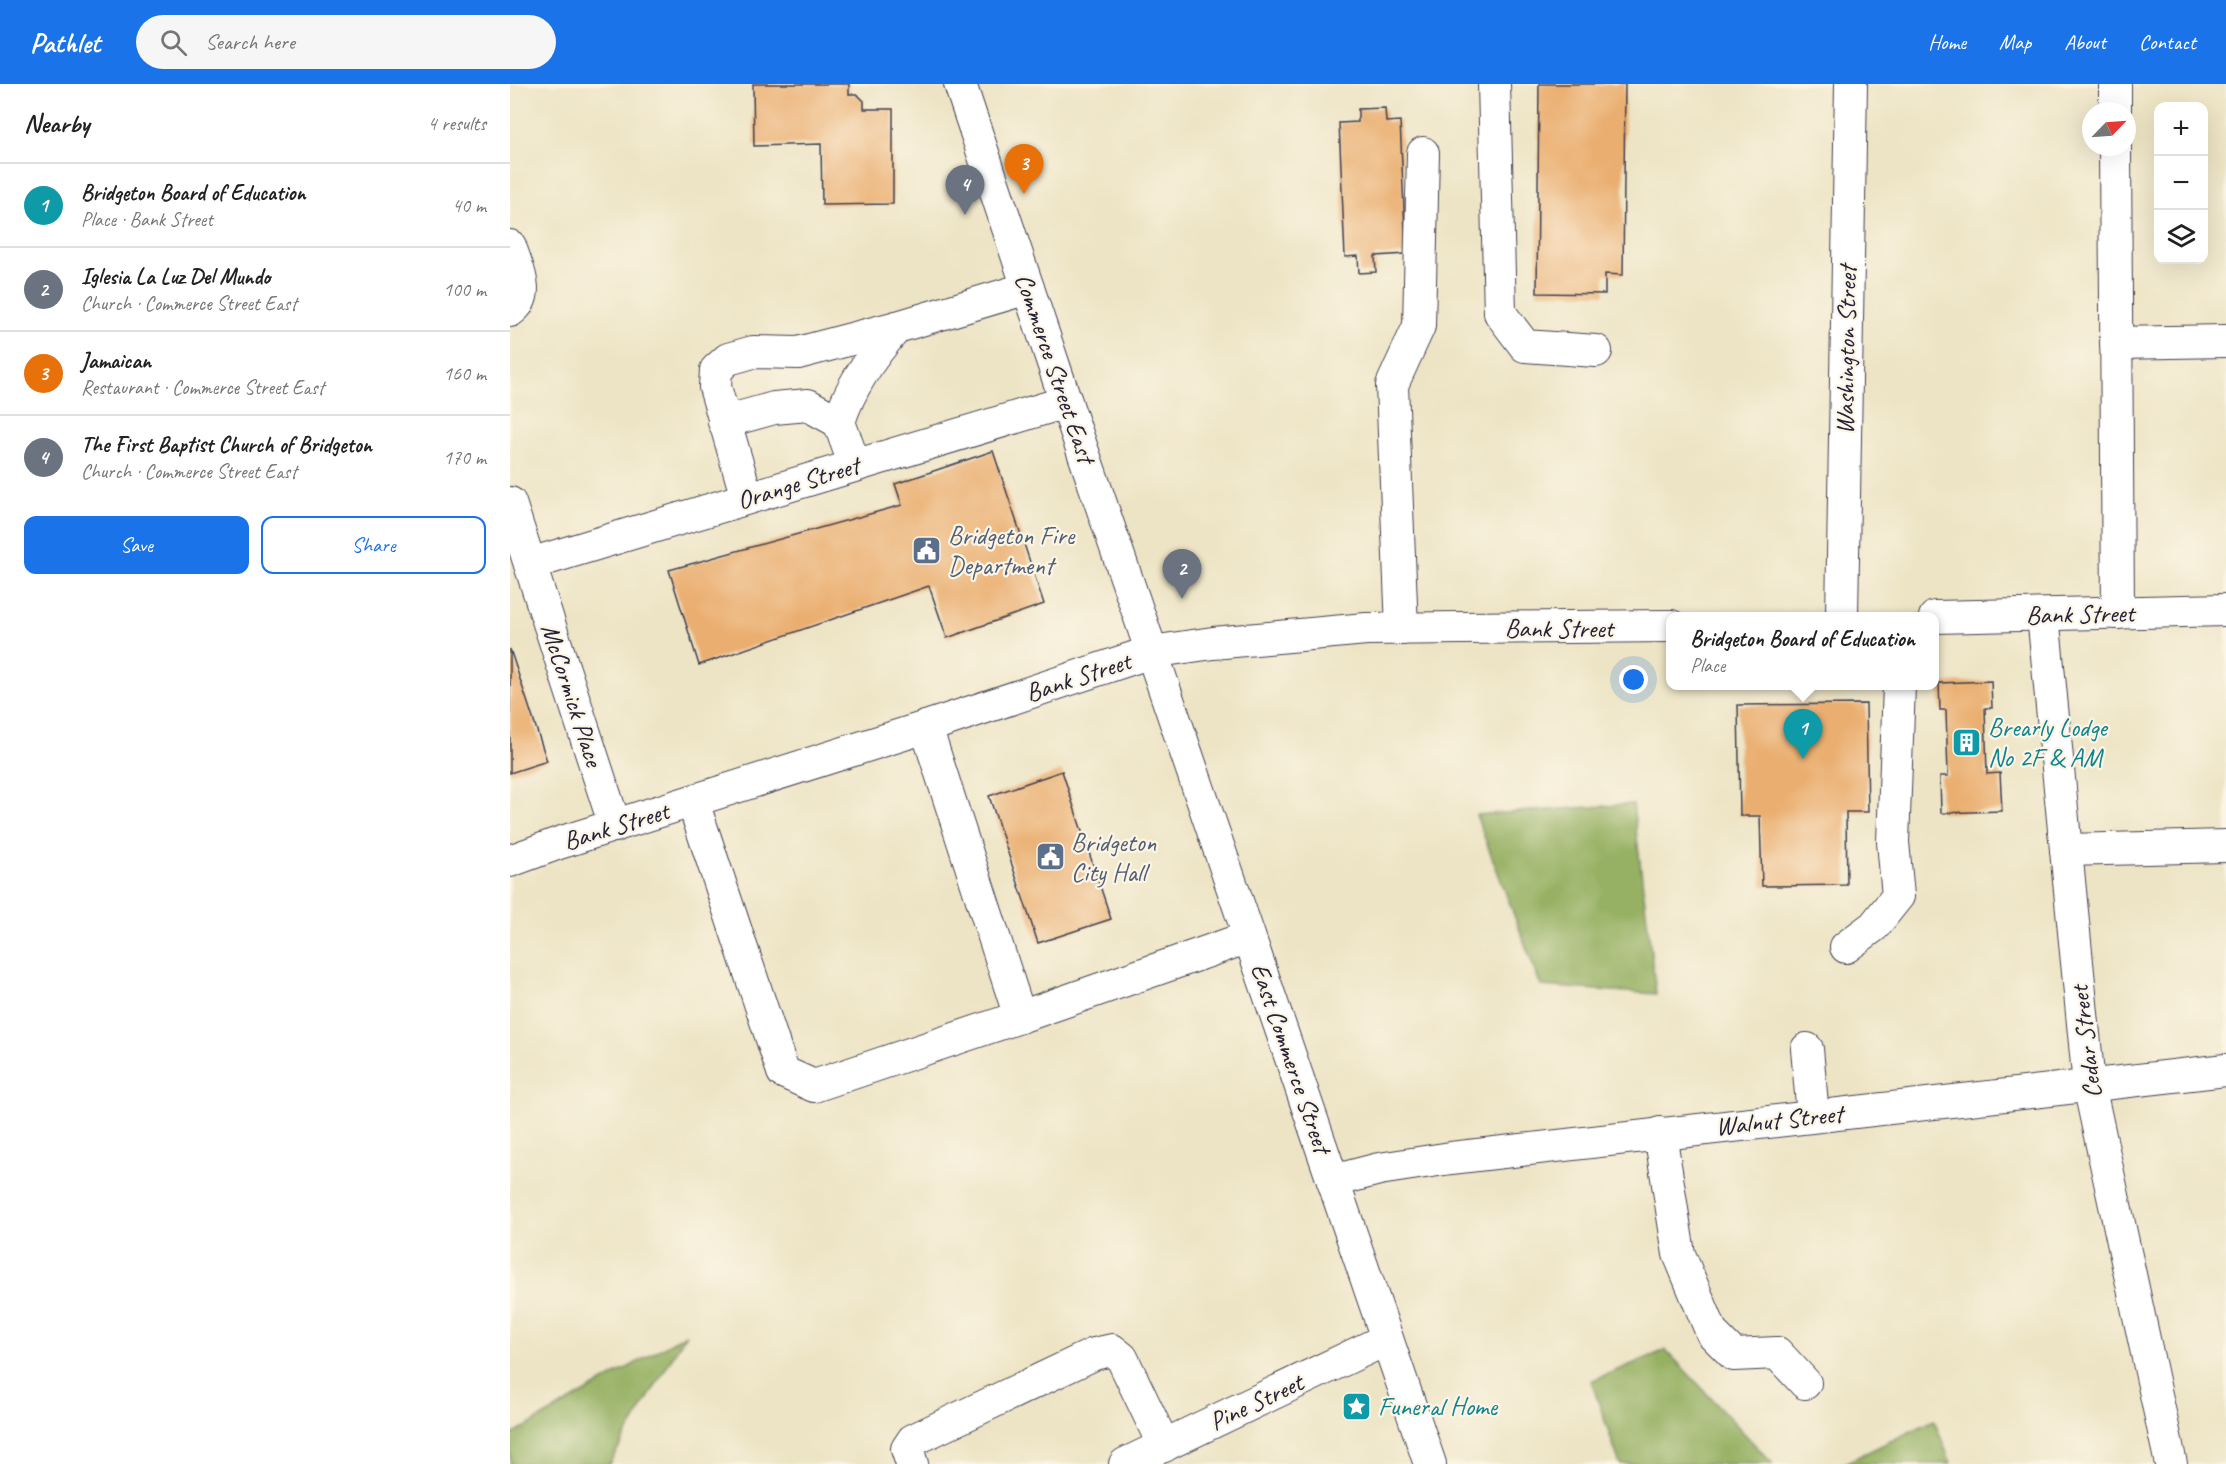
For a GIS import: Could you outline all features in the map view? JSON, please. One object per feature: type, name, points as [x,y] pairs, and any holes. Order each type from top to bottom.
[{"type":"street","name":"Commerce Street East","points":[[960,84],[1152,652]]},
{"type":"street","points":[[1494,84],[1500,312],[1525,346],[1596,351]]},
{"type":"street","name":"Washington Street","points":[[1842,612],[1851,84]]},
{"type":"street","points":[[2115,84],[2115,102]]},
{"type":"street","points":[[1402,629],[1392,385],[1419,326],[1423,153]]},
{"type":"street","points":[[2115,156],[2118,613]]},
{"type":"street","points":[[510,246],[524,291],[519,305],[510,311]]},
{"type":"street","points":[[747,498],[715,387],[716,370],[728,359],[753,352],[798,353],[897,327],[1028,288]]},
{"type":"street","points":[[855,466],[839,422],[845,403],[860,377],[877,350],[897,327]]},
{"type":"street","points":[[2116,343],[2226,341]]},
{"type":"street","name":"Orange Street","points":[[530,564],[1066,402]]},
{"type":"street","points":[[724,422],[774,408],[808,405],[839,422]]},
{"type":"street","name":"McCormick Place","points":[[510,503],[615,826]]},
{"type":"street","name":"Bank Street","points":[[1939,617],[2226,610]]},
{"type":"street","name":"Cedar Street","points":[[2043,615],[2089,1085],[2171,1464]]},
{"type":"street","name":"Bank Street","points":[[510,861],[559,843],[926,727],[1152,652],[1213,643],[1366,629],[1666,626]]},
{"type":"street","name":"East Commerce Street","points":[[1152,652],[1430,1464]]},
{"type":"street","points":[[1846,946],[1874,926],[1898,896],[1893,842],[1899,690]]},
{"type":"street","points":[[926,727],[1020,1017]]},
{"type":"street","points":[[693,802],[783,1072],[814,1086],[1249,937]]},
{"type":"street","points":[[2066,850],[2226,846]]},
{"type":"street","points":[[1807,1049],[1813,1116]]},
{"type":"street","name":"Walnut Street","points":[[1333,1181],[1379,1169],[1440,1160],[2226,1070]]},
{"type":"street","points":[[1660,1134],[1679,1254],[1713,1333],[1734,1355],[1777,1353],[1805,1383]]},
{"type":"street","name":"Pine Street","points":[[1125,1464],[1387,1340]]},
{"type":"street","points":[[912,1464],[907,1449],[913,1440],[1094,1354],[1112,1350],[1122,1358],[1164,1446]]},
{"type":"green space","points":[[1633,804],[1656,994],[1541,986],[1476,815]]},
{"type":"green space","points":[[686,1334],[609,1464],[510,1464],[510,1436]]},
{"type":"green space","points":[[1666,1350],[1773,1464],[1620,1464],[1591,1381]]},
{"type":"green space","points":[[1934,1420],[1951,1464],[1843,1464]]},
{"type":"building","points":[[753,84],[849,84],[849,94],[857,94],[864,101],[864,109],[893,109],[893,204],[822,205],[821,144],[754,146]]},
{"type":"building","points":[[1539,84],[1625,84],[1623,275],[1605,274],[1605,294],[1537,293]]},
{"type":"building","points":[[1385,108],[1386,122],[1400,121],[1406,254],[1375,256],[1376,272],[1359,273],[1358,256],[1345,257],[1339,123],[1358,122],[1358,109]]},
{"type":"building","points":[[993,451],[1044,604],[947,638],[929,586],[699,665],[669,570],[902,505],[895,484]]},
{"type":"building","points":[[510,649],[547,761],[510,773]]},
{"type":"building","name":"Brearly Lodge No 2F & AM","points":[[1991,681],[1992,708],[1985,708],[1987,774],[2000,773],[2002,811],[1941,813],[1940,776],[1948,776],[1946,710],[1940,710],[1939,683]]},
{"type":"building","points":[[1866,704],[1868,812],[1846,812],[1847,885],[1762,886],[1760,816],[1740,816],[1738,705]]},
{"type":"building","name":"Bridgeton City Hall","points":[[1062,771],[1111,919],[1038,943],[989,796]]},
{"type":"place","name":"Jamaican","points":[[1024,194]]},
{"type":"place","name":"The First Baptist Church of Bridgeton","points":[[965,215]]},
{"type":"place","name":"Bridgeton Fire Department","points":[[927,550]]},
{"type":"place","name":"Iglesia La Luz Del Mundo","points":[[1182,599]]},
{"type":"place","name":"Brearly Lodge No 2F & AM","points":[[1967,742]]},
{"type":"place","name":"Bridgeton Board of Education","points":[[1803,759]]},
{"type":"place","name":"Bridgeton City Hall","points":[[1050,857]]},
{"type":"place","name":"Funeral Home","points":[[1357,1406]]}]
